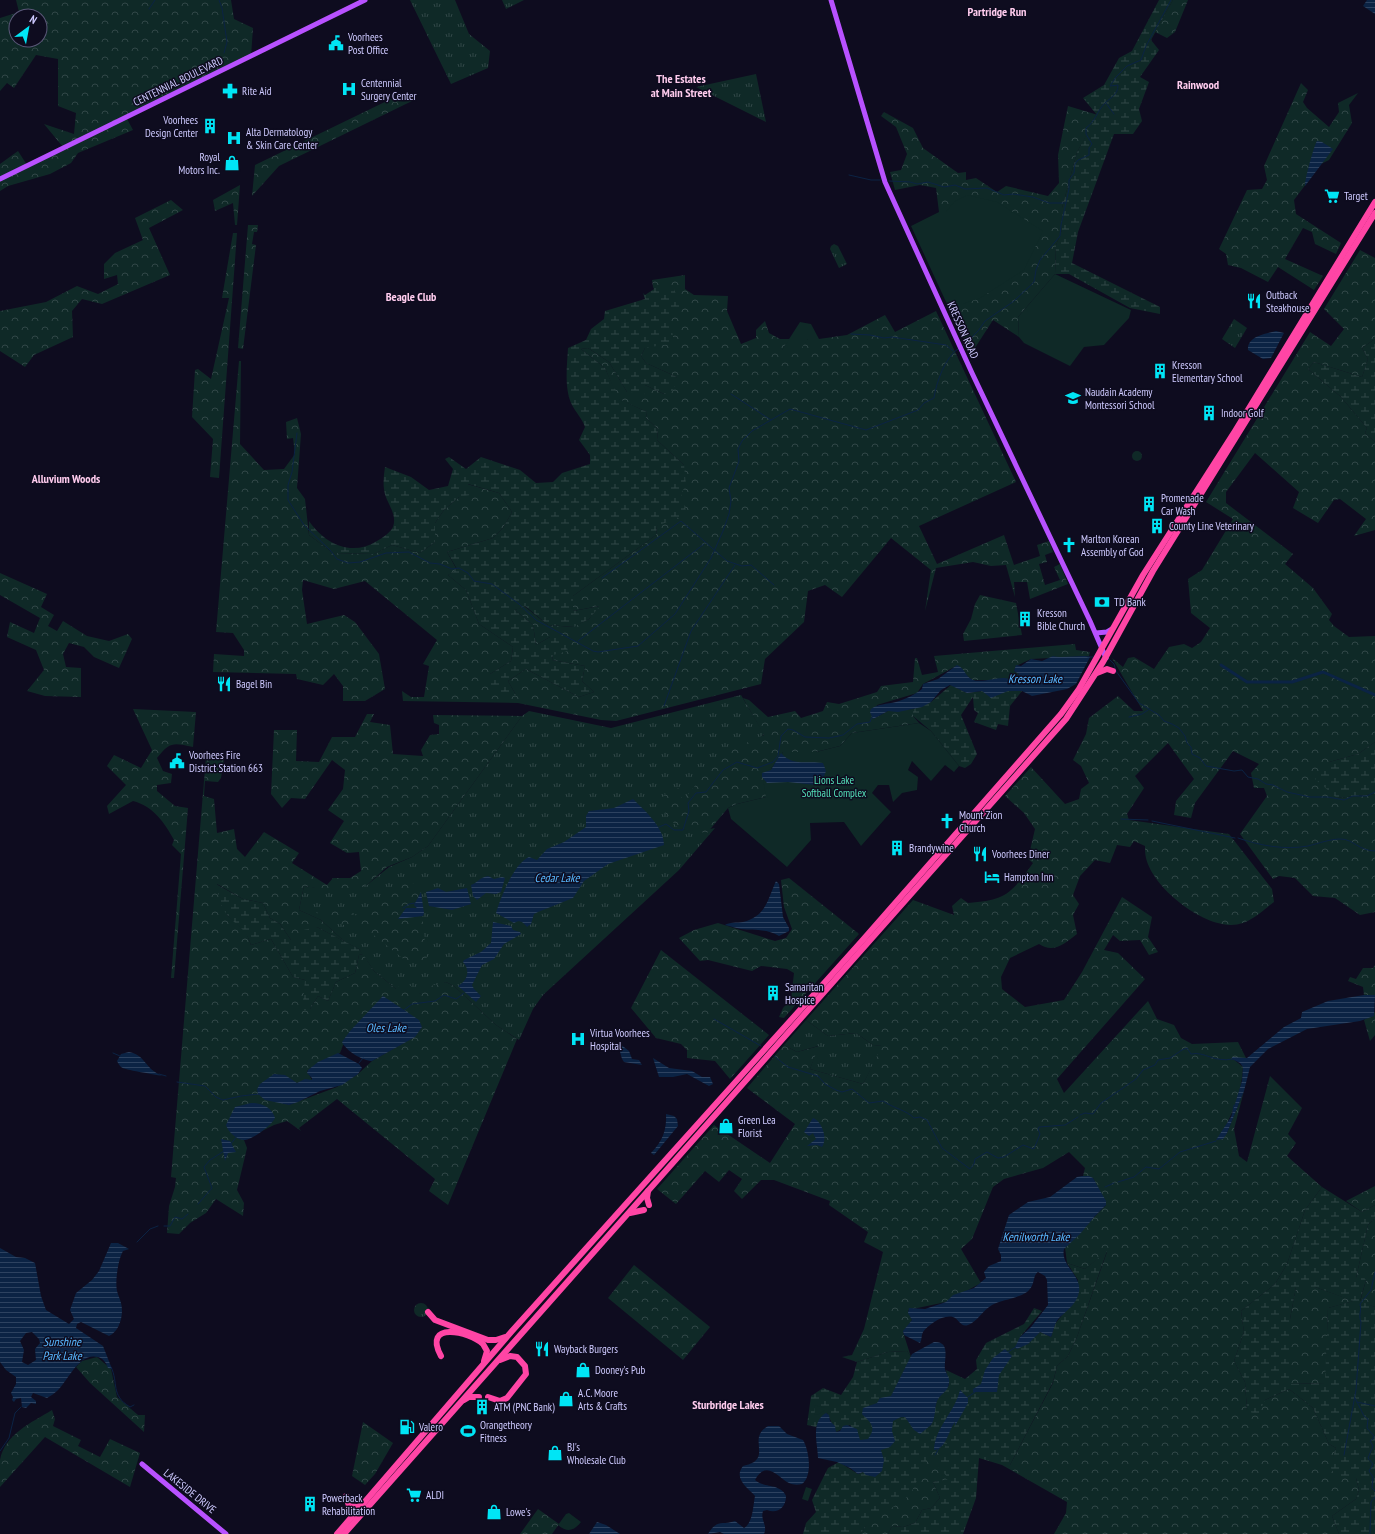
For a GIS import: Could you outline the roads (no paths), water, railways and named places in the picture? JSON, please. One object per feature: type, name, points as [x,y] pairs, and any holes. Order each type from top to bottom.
[{"type":"highway","points":[[337,1534],[512,1331],[1052,725],[1076,693],[1143,575],[1200,486],[1375,202]]},
{"type":"highway","points":[[344,1534],[1053,734],[1073,709],[1106,658],[1154,571],[1196,502],[1375,213]]},
{"type":"highway","points":[[1196,502],[1196,497],[1200,490],[1200,486]]},
{"type":"highway","points":[[1096,674],[1105,669],[1113,671]]},
{"type":"highway","points":[[648,1191],[647,1198],[649,1205]]},
{"type":"highway","points":[[628,1214],[644,1210]]},
{"type":"highway","points":[[428,1312],[435,1320],[488,1340],[504,1338],[512,1331]]},
{"type":"highway","points":[[441,1356],[436,1341],[439,1336],[446,1331],[452,1331],[480,1342],[485,1347],[486,1354],[477,1371]]},
{"type":"highway","points":[[488,1397],[500,1401],[507,1398],[526,1374],[525,1366],[517,1357],[506,1357],[492,1366]]},
{"type":"highway","points":[[461,1402],[469,1397],[479,1397]]},
{"type":"highway","points":[[346,1496],[350,1506],[357,1507],[362,1505]]},
{"type":"main road","name":"CENTENNIAL BOULEVARD","points":[[0,179],[365,0]]},
{"type":"main road","name":"KRESSON ROAD","points":[[831,0],[885,182],[958,344],[1096,633],[1106,658]]},
{"type":"main road","points":[[1096,633],[1108,632],[1114,627]]},
{"type":"main road","name":"LAKESIDE DRIVE","points":[[142,1464],[226,1534]]},
{"type":"water","points":[[1367,0],[1375,0],[1375,14],[1363,6]]},
{"type":"water","points":[[1317,141],[1322,142],[1333,149],[1305,186],[1306,178]]},
{"type":"water","points":[[1276,331],[1284,333],[1271,358],[1263,359],[1248,350],[1251,342],[1258,336]]},
{"type":"water","name":"Kresson Lake","points":[[1053,656],[1090,657],[1076,684],[1067,689],[1032,696],[1022,691],[1008,691],[991,698],[982,691],[967,693],[950,685],[941,690],[931,702],[922,707],[898,712],[888,711],[873,719],[870,712],[871,709],[877,706],[899,701],[913,695],[922,689],[923,684],[938,679],[957,665],[962,668],[970,679],[973,680],[981,681],[1005,678],[1014,680],[1019,674],[1014,671],[1016,665],[1021,666],[1031,659],[1042,661]]},
{"type":"water","points":[[781,753],[795,762],[823,763],[826,771],[823,779],[815,785],[788,782],[767,783],[762,777],[762,773],[771,770]]},
{"type":"water","name":"Cedar Lake","points":[[633,799],[653,820],[661,832],[664,845],[608,864],[584,881],[573,898],[534,914],[531,924],[527,927],[522,922],[518,921],[514,923],[496,913],[508,882],[523,861],[529,857],[537,860],[547,849],[564,842],[586,827],[586,816],[589,811],[614,808]]},
{"type":"water","points":[[488,876],[494,879],[502,877],[505,878],[501,892],[496,894],[486,893],[477,900],[473,896],[471,885]]},
{"type":"water","points":[[776,881],[779,884],[783,917],[789,931],[779,936],[770,932],[741,929],[725,925],[743,922],[757,916],[765,907]]},
{"type":"water","points":[[438,888],[446,892],[467,888],[471,904],[452,910],[429,906],[426,892]]},
{"type":"water","points":[[421,892],[424,913],[423,916],[398,919],[406,908],[417,908],[414,905]]},
{"type":"water","points":[[493,922],[511,926],[513,930],[520,932],[521,934],[504,944],[494,959],[482,965],[472,985],[481,996],[476,1002],[458,986],[466,979],[467,976],[467,969],[463,962],[464,960],[481,952],[491,943]]},
{"type":"water","points":[[1364,995],[1375,995],[1374,1016],[1360,1021],[1307,1029],[1268,1049],[1250,1067],[1244,1091],[1227,1133],[1223,1139],[1216,1140],[1231,1117],[1242,1081],[1243,1067],[1240,1063],[1232,1059],[1232,1057],[1247,1058],[1284,1027],[1301,1018],[1302,1012],[1328,1001]]},
{"type":"water","name":"Oles Lake","points":[[383,996],[419,1020],[422,1027],[415,1037],[372,1061],[368,1061],[351,1052],[342,1042],[350,1031]]},
{"type":"water","points":[[620,1044],[629,1051],[632,1059],[639,1060],[642,1065],[624,1062],[618,1046]]},
{"type":"water","points":[[129,1052],[139,1056],[152,1070],[162,1076],[133,1071],[121,1067],[117,1061],[121,1054]]},
{"type":"water","points":[[338,1053],[359,1064],[362,1068],[358,1074],[342,1085],[320,1091],[289,1105],[265,1100],[258,1094],[257,1089],[260,1084],[274,1074],[285,1075],[297,1083],[305,1079],[312,1080],[307,1073],[308,1070],[318,1062]]},
{"type":"water","points":[[653,1058],[669,1068],[692,1071],[702,1077],[710,1077],[713,1084],[709,1086],[687,1074],[673,1077],[659,1077]]},
{"type":"water","points":[[251,1103],[266,1106],[274,1114],[275,1118],[266,1128],[257,1134],[248,1139],[242,1140],[234,1136],[226,1125],[235,1107]]},
{"type":"water","points":[[666,1114],[674,1116],[677,1119],[678,1126],[654,1155],[651,1153],[658,1145],[665,1130]]},
{"type":"water","points":[[813,1118],[819,1123],[823,1131],[824,1144],[822,1147],[817,1145],[807,1146],[816,1139],[813,1133],[809,1136],[804,1132]]},
{"type":"water","points":[[221,1139],[230,1141],[236,1152],[228,1153],[225,1161]]},
{"type":"water","name":"Kenilworth Lake","points":[[1089,1176],[1093,1178],[1106,1201],[1106,1205],[1080,1234],[1064,1249],[1065,1260],[1075,1275],[1079,1286],[1079,1292],[1074,1303],[1056,1322],[1051,1337],[1040,1332],[1028,1344],[1017,1349],[1015,1347],[1020,1337],[1031,1327],[1048,1305],[1047,1280],[1045,1276],[1038,1272],[1032,1286],[1027,1292],[992,1305],[977,1319],[966,1326],[955,1318],[949,1316],[932,1323],[925,1329],[922,1333],[920,1343],[904,1335],[903,1331],[912,1320],[908,1313],[909,1308],[925,1309],[946,1302],[953,1295],[974,1288],[986,1278],[984,1272],[989,1266],[1001,1261],[1001,1255],[998,1249],[1009,1215],[1028,1202],[1050,1197],[1077,1177]]},
{"type":"water","name":"Sunshine Park Lake","points":[[111,1243],[118,1243],[129,1249],[123,1251],[117,1271],[116,1287],[122,1312],[120,1322],[116,1330],[109,1336],[81,1322],[77,1324],[76,1328],[103,1346],[112,1369],[108,1368],[104,1361],[98,1357],[85,1359],[74,1368],[55,1393],[47,1398],[33,1393],[31,1397],[36,1401],[36,1404],[31,1403],[26,1408],[22,1407],[21,1398],[16,1399],[14,1402],[12,1400],[13,1397],[11,1393],[16,1384],[16,1377],[6,1370],[0,1362],[0,1248],[16,1257],[25,1258],[35,1263],[41,1296],[46,1310],[69,1324],[74,1319],[70,1310],[76,1293],[92,1280],[99,1271]],"holes":[[[32,1332],[39,1339],[40,1343],[35,1349],[36,1360],[28,1365],[22,1362],[24,1350],[20,1341],[26,1333]]]},
{"type":"water","points":[[934,1342],[939,1342],[945,1347],[945,1369],[949,1381],[947,1389],[937,1401],[934,1419],[931,1425],[920,1434],[914,1430],[905,1417],[901,1417],[893,1421],[892,1431],[895,1441],[890,1447],[881,1450],[884,1460],[882,1471],[875,1477],[866,1475],[863,1472],[858,1474],[850,1468],[837,1462],[818,1458],[816,1428],[821,1417],[826,1413],[829,1415],[830,1421],[835,1426],[836,1432],[840,1431],[843,1426],[847,1425],[857,1429],[860,1440],[868,1439],[871,1435],[872,1425],[862,1414],[863,1408],[877,1403],[880,1398],[891,1396],[912,1354]]},
{"type":"water","points":[[1005,1349],[1012,1356],[999,1375],[997,1392],[973,1392],[973,1389],[981,1384],[985,1370],[993,1358]]},
{"type":"water","points":[[960,1390],[968,1398],[968,1403],[955,1426],[955,1422],[953,1425],[944,1444],[938,1449],[934,1450],[935,1442],[941,1427],[954,1405]]},
{"type":"water","points":[[768,1426],[779,1426],[787,1434],[803,1440],[807,1450],[809,1463],[808,1475],[802,1484],[797,1485],[785,1481],[769,1470],[764,1471],[755,1480],[780,1489],[786,1496],[783,1507],[780,1509],[774,1511],[763,1511],[762,1517],[765,1528],[764,1534],[724,1534],[720,1532],[708,1534],[714,1526],[720,1523],[735,1521],[744,1528],[747,1526],[752,1514],[755,1496],[743,1483],[740,1471],[743,1466],[753,1463],[758,1458],[760,1435],[762,1430]]},
{"type":"water","points":[[597,1522],[606,1525],[620,1534],[589,1534]]},
{"type":"waterway","points":[[149,9],[155,0]]},
{"type":"waterway","points":[[219,0],[222,8],[227,42],[224,53]]},
{"type":"waterway","points":[[962,347],[978,331],[985,321],[1014,301],[1034,282],[1036,270],[1040,260],[1060,236],[1069,189],[1069,180],[1074,173],[1075,164],[1078,160],[1089,155],[1089,148],[1092,144],[1086,134],[1086,128],[1092,123],[1102,106],[1114,96],[1117,91],[1118,85],[1110,86],[1116,77],[1127,66],[1141,60],[1146,46],[1171,0]]},
{"type":"waterway","points":[[1106,103],[1114,114]]},
{"type":"waterway","points":[[849,175],[871,180],[880,180]]},
{"type":"waterway","points":[[889,181],[910,182],[917,184],[928,182],[944,187],[955,185],[965,189],[987,188],[1004,195],[1013,194],[1033,197],[1049,203],[1066,203]]},
{"type":"waterway","points":[[851,334],[870,335],[884,338],[892,337],[946,345],[953,351]]},
{"type":"waterway","points":[[297,433],[292,472],[288,485],[288,500],[304,525],[330,550],[337,559],[348,563],[360,562],[386,553],[409,552],[430,563],[440,564],[452,569],[459,568],[468,573],[474,581],[492,584],[519,604],[536,620],[593,651],[598,652],[638,646],[675,614],[711,558],[723,531],[729,514],[731,501],[729,488],[739,461],[738,449],[742,441],[752,431],[790,409],[866,430],[918,410],[924,403],[934,398],[945,364],[959,348]]},
{"type":"waterway","points":[[731,394],[771,420]]},
{"type":"waterway","points":[[602,578],[681,521],[727,561],[742,566],[751,565],[774,585]]},
{"type":"waterway","points":[[578,641],[704,544]]},
{"type":"waterway","points":[[664,706],[691,631],[735,565]]},
{"type":"waterway","points":[[1088,657],[1093,657]]},
{"type":"waterway","points":[[1110,660],[1139,703],[1159,715],[1164,721],[1179,728],[1185,736],[1187,743],[1191,747],[1192,754],[1200,758],[1206,766],[1234,771],[1242,770],[1248,777],[1258,779],[1266,784],[1273,785],[1287,792],[1310,797],[1328,797],[1344,800],[1353,796],[1367,796],[1375,792]]},
{"type":"waterway","points":[[1221,665],[1247,682],[1292,682],[1323,672],[1375,695]]},
{"type":"waterway","points":[[1129,717],[1142,714],[1148,710]]},
{"type":"waterway","points":[[659,827],[666,824],[674,830],[683,830],[689,811],[688,803],[696,793],[706,792],[723,770],[737,762],[757,768],[773,762],[778,756],[781,736],[788,729],[793,730],[805,737],[829,738],[843,735],[857,724],[870,722],[872,717]]},
{"type":"waterway","points":[[1121,819],[1148,820]]},
{"type":"waterway","points":[[1152,821],[1235,838]]},
{"type":"waterway","points":[[1238,838],[1264,845],[1291,848],[1341,839],[1349,841],[1365,849],[1375,851]]},
{"type":"waterway","points":[[403,908],[409,904],[415,903]]},
{"type":"waterway","points":[[404,1010],[412,1004],[435,1001],[444,995],[456,999],[464,993]]},
{"type":"waterway","points":[[714,1019],[761,1046]]},
{"type":"waterway","points":[[1080,1115],[1085,1113],[1093,1114],[1101,1103],[1136,1079],[1143,1070],[1155,1065],[1158,1060],[1170,1058],[1187,1048],[1191,1054],[1201,1054],[1226,1060],[1233,1059]]},
{"type":"waterway","points":[[113,1053],[120,1056]]},
{"type":"waterway","points":[[774,1056],[788,1067],[818,1076],[825,1084],[836,1090],[842,1092],[852,1089],[869,1103],[883,1101],[914,1118],[920,1117],[927,1120],[942,1148],[970,1169],[974,1164],[975,1159],[987,1152],[998,1158],[1004,1157],[1023,1145],[1034,1149],[1040,1134],[1038,1129],[1039,1127],[1065,1125],[1078,1117]]},
{"type":"waterway","points":[[359,1063],[363,1058]]},
{"type":"waterway","points":[[159,1074],[166,1076]]},
{"type":"waterway","points":[[177,1082],[205,1086],[216,1097],[223,1100],[259,1094]]},
{"type":"waterway","points":[[1233,1111],[1234,1105]]},
{"type":"waterway","points":[[230,1145],[237,1136]]},
{"type":"waterway","points":[[1118,1182],[1134,1177],[1146,1167],[1159,1169],[1180,1152],[1216,1141]]},
{"type":"waterway","points":[[198,1204],[212,1188],[204,1167],[210,1160],[224,1151]]},
{"type":"waterway","points":[[1105,1187],[1114,1183]]},
{"type":"waterway","points":[[164,1226],[170,1226],[175,1217],[182,1219],[188,1214]]},
{"type":"waterway","points":[[137,1242],[150,1229],[158,1226]]},
{"type":"waterway","points":[[1344,1455],[1356,1390],[1361,1322],[1360,1304],[1371,1290],[1375,1272]]},
{"type":"waterway","points":[[1008,1352],[1016,1347]]},
{"type":"waterway","points":[[111,1367],[117,1393],[120,1398],[130,1407],[134,1405]]},
{"type":"waterway","points":[[968,1397],[975,1392]]},
{"type":"waterway","points":[[1355,1398],[1364,1416],[1368,1419],[1367,1428],[1374,1436],[1370,1441],[1373,1446],[1368,1458],[1373,1464],[1369,1471],[1373,1477],[1372,1488],[1375,1491]]},
{"type":"waterway","points":[[1357,1402],[1375,1406]]},
{"type":"waterway","points":[[0,1451],[9,1438],[15,1413],[21,1407]]},
{"type":"waterway","points":[[935,1455],[939,1448]]},
{"type":"waterway","points":[[1370,1534],[1371,1502],[1375,1497]]},
{"type":"place","name":"Voorhees Post Office","points":[[336,43]]},
{"type":"place","name":"Centennial Surgery Center","points":[[349,89]]},
{"type":"place","name":"Rite Aid","points":[[230,91]]},
{"type":"place","name":"Voorhees Design Center","points":[[210,126]]},
{"type":"place","name":"Alta Dermatology & Skin Care Center","points":[[234,138]]},
{"type":"place","name":"Royal Motors Inc.","points":[[232,163]]},
{"type":"place","name":"Target","points":[[1332,196]]},
{"type":"place","name":"Outback Steakhouse","points":[[1254,301]]},
{"type":"place","name":"Kresson Elementary School","points":[[1160,371]]},
{"type":"place","name":"Naudain Academy Montessori School","points":[[1073,398]]},
{"type":"place","name":"Indoor Golf","points":[[1209,413]]},
{"type":"place","name":"Promenade Car Wash","points":[[1149,504]]},
{"type":"place","name":"County Line Veterinary","points":[[1157,526]]},
{"type":"place","name":"Marlton Korean Assembly of God","points":[[1069,545]]},
{"type":"place","name":"TD Bank","points":[[1102,602]]},
{"type":"place","name":"Kresson Bible Church","points":[[1025,619]]},
{"type":"place","name":"Bagel Bin","points":[[224,684]]},
{"type":"place","name":"Voorhees Fire District Station 663","points":[[177,761]]},
{"type":"place","name":"Mount Zion Church","points":[[947,821]]},
{"type":"place","name":"Brandywine","points":[[897,848]]},
{"type":"place","name":"Voorhees Diner","points":[[980,854]]},
{"type":"place","name":"Hampton Inn","points":[[992,877]]},
{"type":"place","name":"Samaritan Hospice","points":[[773,993]]},
{"type":"place","name":"Virtua Voorhees Hospital","points":[[578,1039]]},
{"type":"place","name":"Green Lea Florist","points":[[726,1126]]},
{"type":"place","name":"Wayback Burgers","points":[[542,1349]]},
{"type":"place","name":"Dooney's Pub","points":[[583,1370]]},
{"type":"place","name":"A.C. Moore Arts & Crafts","points":[[566,1399]]},
{"type":"place","name":"ATM (PNC Bank)","points":[[482,1407]]},
{"type":"place","name":"Valero","points":[[407,1427]]},
{"type":"place","name":"Orangetheory Fitness","points":[[468,1431]]},
{"type":"place","name":"BJ's Wholesale Club","points":[[555,1453]]},
{"type":"place","name":"ALDI","points":[[414,1495]]},
{"type":"place","name":"Powerback Rehabilitation","points":[[310,1504]]},
{"type":"place","name":"Lowe's","points":[[494,1512]]},
{"type":"district","name":"Partridge Run","points":[[997,11]]},
{"type":"district","name":"Rainwood","points":[[1198,84]]},
{"type":"district","name":"The Estates at Main Street","points":[[681,85]]},
{"type":"district","name":"Beagle Club","points":[[411,296]]},
{"type":"district","name":"Alluvium Woods","points":[[66,478]]},
{"type":"district","name":"Sturbridge Lakes","points":[[728,1404]]},
{"type":"park label","name":"Lions Lake Softball Complex","points":[[834,786]]}]
